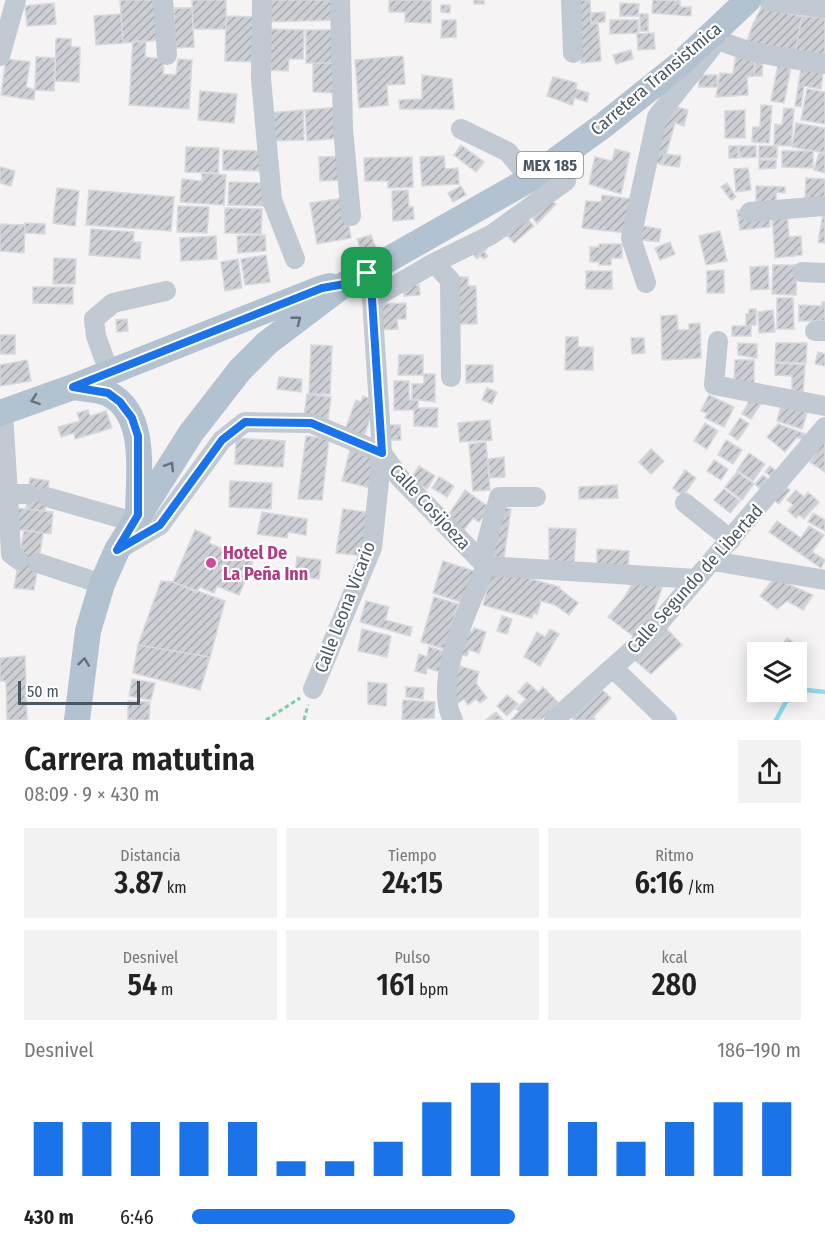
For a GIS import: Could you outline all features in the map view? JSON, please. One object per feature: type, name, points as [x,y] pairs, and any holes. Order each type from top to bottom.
[{"type":"main road","name":"Carretera Transistmica","points":[[77,720],[88,631],[102,584],[117,550],[191,433],[240,370],[267,343],[356,278],[530,179],[604,125],[758,1]]},
{"type":"main road","name":"Carretera Transistmica","points":[[1,412],[73,387],[322,288],[356,278]]},
{"type":"main road","points":[[73,387],[108,393],[120,402],[132,418],[138,436],[136,519]]},
{"type":"street","points":[[163,0],[167,55]]},
{"type":"street","points":[[262,0],[261,79],[272,200],[295,259]]},
{"type":"street","points":[[340,0],[343,129],[351,216]]},
{"type":"street","points":[[571,0],[573,53]]},
{"type":"street","points":[[758,1],[825,8]]},
{"type":"street","points":[[0,56],[13,2]]},
{"type":"street","points":[[646,282],[631,237],[657,117],[715,37],[749,50],[825,64]]},
{"type":"street","points":[[461,129],[508,152],[530,179]]},
{"type":"street","points":[[372,299],[491,235],[566,182]]},
{"type":"street","points":[[750,212],[825,206]]},
{"type":"street","points":[[434,264],[450,280],[450,377]]},
{"type":"street","points":[[802,272],[825,273]]},
{"type":"street","name":"Calle Leona Vicario","points":[[313,689],[372,548],[382,453],[372,299],[356,278]]},
{"type":"street","points":[[109,372],[96,336],[94,319],[113,303],[166,291]]},
{"type":"street","points":[[718,341],[714,385],[825,406]]},
{"type":"street","points":[[1,412],[11,555],[19,560]]},
{"type":"street","name":"Calle Cosijoeza","points":[[117,550],[160,525],[222,440],[245,422],[311,423],[382,453],[400,478],[486,566],[697,579]]},
{"type":"street","name":"Calle Segundo de Libertad","points":[[554,720],[648,636],[825,427]]},
{"type":"street","points":[[8,494],[38,495],[136,519]]},
{"type":"street","points":[[453,720],[446,694],[455,642],[486,566],[483,556],[499,497],[536,497]]},
{"type":"street","points":[[686,503],[731,540]]},
{"type":"street","points":[[713,561],[825,580]]},
{"type":"street","points":[[38,563],[102,584]]},
{"type":"street","points":[[613,668],[667,720]]},
{"type":"path","points":[[266,720],[313,689]]},
{"type":"building","points":[[120,0],[161,0],[163,40],[123,43]]},
{"type":"building","points":[[192,0],[226,0],[226,29],[193,29]]},
{"type":"building","points":[[264,0],[338,0],[339,20],[264,22]]},
{"type":"building","points":[[389,0],[431,0],[431,23],[405,22],[405,12],[389,12]]},
{"type":"building","points":[[474,0],[484,0],[484,4],[474,4]]},
{"type":"building","points":[[576,0],[590,0],[591,23],[598,24],[601,61],[581,63]]},
{"type":"building","points":[[653,0],[680,1],[680,7],[691,7],[691,16],[652,13]]},
{"type":"building","points":[[54,3],[56,24],[27,26],[25,6]]},
{"type":"building","points":[[620,3],[639,4],[638,16],[620,16]]},
{"type":"building","points":[[441,5],[450,5],[450,13],[441,12]]},
{"type":"building","points":[[174,8],[192,8],[194,47],[175,48]]},
{"type":"building","points":[[761,8],[802,16],[795,53],[746,44]]},
{"type":"building","points":[[605,12],[605,22],[591,23],[591,13]]},
{"type":"building","points":[[121,14],[123,43],[96,45],[94,16]]},
{"type":"building","points":[[640,14],[648,14],[648,31],[640,31]]},
{"type":"building","points":[[226,16],[259,17],[258,62],[225,61]]},
{"type":"building","points":[[802,16],[825,18],[825,58],[795,53]]},
{"type":"building","points":[[442,20],[456,20],[456,37],[441,38]]},
{"type":"building","points":[[610,20],[638,20],[638,33],[610,34]]},
{"type":"building","points":[[268,29],[304,30],[303,59],[289,59],[288,71],[267,70]]},
{"type":"building","points":[[306,30],[340,30],[340,63],[306,63]]},
{"type":"building","points":[[654,33],[655,49],[638,50],[637,34]]},
{"type":"building","points":[[56,38],[71,39],[71,47],[80,47],[79,82],[55,81]]},
{"type":"building","points":[[133,41],[146,41],[145,57],[164,59],[163,74],[176,75],[178,59],[192,60],[189,109],[129,105]]},
{"type":"building","points":[[631,50],[633,59],[616,64],[613,55]]},
{"type":"building","points":[[736,53],[755,56],[754,76],[747,77],[748,95],[716,97],[720,73],[733,74]]},
{"type":"building","points":[[403,56],[405,84],[387,85],[388,105],[359,108],[355,60]]},
{"type":"building","points":[[756,56],[763,57],[762,76],[754,76]]},
{"type":"building","points":[[36,57],[55,58],[54,91],[35,90]]},
{"type":"building","points":[[6,59],[30,62],[26,87],[35,90],[34,100],[1,95]]},
{"type":"building","points":[[779,59],[792,61],[784,103],[771,101]]},
{"type":"building","points":[[313,63],[340,63],[339,93],[313,92]]},
{"type":"building","points":[[802,63],[824,66],[821,89],[804,86],[801,107],[795,106]]},
{"type":"building","points":[[422,75],[452,79],[454,109],[400,109],[399,100],[422,99]]},
{"type":"building","points":[[699,75],[717,75],[717,87],[699,87]]},
{"type":"building","points":[[553,77],[577,83],[576,89],[589,93],[587,102],[575,98],[572,105],[547,96]]},
{"type":"building","points":[[807,89],[825,92],[825,124],[801,120]]},
{"type":"building","points":[[200,91],[237,94],[234,123],[198,120]]},
{"type":"building","points":[[761,105],[772,106],[769,143],[752,142],[753,127],[760,127]]},
{"type":"building","points":[[673,106],[688,110],[684,126],[675,123],[663,165],[654,162],[667,113]]},
{"type":"building","points":[[339,107],[342,138],[307,141],[305,110]]},
{"type":"building","points":[[784,108],[794,109],[791,146],[774,145],[775,124],[782,125]]},
{"type":"building","points":[[303,110],[304,140],[270,141],[268,113]]},
{"type":"building","points":[[745,110],[745,138],[725,138],[725,111]]},
{"type":"building","points":[[796,123],[825,128],[825,153],[792,147]]},
{"type":"building","points":[[461,145],[484,162],[476,172],[454,155]]},
{"type":"building","points":[[729,146],[738,146],[738,158],[729,158]]},
{"type":"building","points":[[739,146],[756,146],[756,157],[740,158]]},
{"type":"building","points":[[759,146],[777,146],[777,158],[759,158]]},
{"type":"building","points":[[186,147],[219,148],[218,173],[185,172]]},
{"type":"building","points":[[615,149],[630,153],[621,194],[589,184],[595,157],[612,161]]},
{"type":"building","points":[[223,150],[263,151],[263,171],[223,170]]},
{"type":"building","points":[[782,151],[813,151],[813,168],[782,167]]},
{"type":"building","points":[[819,153],[825,154],[825,173],[814,170]]},
{"type":"building","points":[[664,154],[681,156],[679,167],[662,165]]},
{"type":"building","points":[[345,156],[346,180],[320,181],[319,157]]},
{"type":"building","points":[[444,156],[445,169],[458,168],[459,184],[422,186],[420,157]]},
{"type":"building","points":[[412,157],[413,187],[388,188],[388,181],[365,181],[364,158]]},
{"type":"building","points":[[759,160],[776,160],[776,168],[759,169]]},
{"type":"building","points":[[0,167],[15,171],[11,186],[0,183]]},
{"type":"building","points":[[748,168],[751,190],[736,192],[734,169]]},
{"type":"building","points":[[202,173],[226,175],[224,205],[180,202],[182,179],[202,181]]},
{"type":"building","points":[[806,178],[825,179],[825,203],[805,202]]},
{"type":"building","points":[[229,182],[265,183],[264,206],[228,205]]},
{"type":"building","points":[[727,183],[736,197],[731,200],[721,187]]},
{"type":"building","points":[[461,186],[466,195],[453,202],[448,193]]},
{"type":"building","points":[[756,186],[785,187],[785,193],[776,192],[776,206],[756,205]]},
{"type":"building","points":[[57,188],[79,191],[75,226],[53,223]]},
{"type":"building","points":[[89,190],[174,197],[171,231],[86,225]]},
{"type":"building","points":[[408,190],[409,207],[413,207],[414,219],[393,221],[392,191]]},
{"type":"building","points":[[602,195],[631,199],[626,233],[582,228],[586,201],[601,202]]},
{"type":"building","points":[[344,198],[351,238],[317,244],[310,203]]},
{"type":"building","points":[[551,200],[556,204],[537,224],[533,218]]},
{"type":"building","points":[[178,206],[209,207],[207,233],[177,232]]},
{"type":"building","points":[[225,208],[262,209],[261,234],[225,233]]},
{"type":"building","points":[[825,209],[825,243],[818,242]]},
{"type":"building","points":[[737,210],[769,213],[770,227],[740,230]]},
{"type":"building","points":[[787,214],[789,237],[801,236],[802,255],[775,258],[772,215]]},
{"type":"building","points":[[525,216],[534,226],[514,243],[505,233]]},
{"type":"building","points":[[25,223],[45,224],[45,234],[25,233]]},
{"type":"building","points":[[0,224],[25,225],[24,253],[0,251]]},
{"type":"building","points":[[636,225],[661,229],[659,242],[634,239]]},
{"type":"building","points":[[91,229],[134,232],[133,242],[141,242],[140,259],[89,255]]},
{"type":"building","points":[[720,231],[727,261],[706,265],[699,236]]},
{"type":"building","points":[[265,235],[266,251],[238,253],[237,236]]},
{"type":"building","points":[[371,235],[376,248],[362,253],[357,239]]},
{"type":"building","points":[[216,236],[217,259],[181,261],[180,238]]},
{"type":"building","points":[[670,242],[675,254],[660,260],[655,248]]},
{"type":"building","points":[[482,244],[487,249],[484,252],[488,256],[484,259],[480,256],[477,259],[472,253]]},
{"type":"building","points":[[599,244],[622,244],[622,258],[611,258],[611,265],[590,262],[590,247],[599,247]]},
{"type":"building","points":[[266,255],[270,282],[245,285],[241,259]]},
{"type":"building","points":[[54,258],[76,259],[75,284],[53,284]]},
{"type":"building","points":[[238,259],[242,288],[225,291],[221,262]]},
{"type":"building","points":[[773,265],[797,265],[796,295],[772,294]]},
{"type":"building","points":[[768,266],[769,289],[751,290],[750,267]]},
{"type":"building","points":[[724,270],[724,293],[707,293],[707,271]]},
{"type":"building","points":[[586,271],[612,271],[612,289],[586,289]]},
{"type":"building","points":[[457,277],[468,277],[468,286],[476,286],[477,324],[454,324]]},
{"type":"building","points":[[419,285],[420,295],[404,296],[403,286]]},
{"type":"building","points":[[33,287],[73,287],[73,304],[33,303]]},
{"type":"building","points":[[777,298],[793,298],[794,329],[777,329]]},
{"type":"building","points":[[822,302],[825,302],[825,321],[799,321],[799,305],[822,306]]},
{"type":"building","points":[[406,303],[406,319],[397,319],[398,329],[380,330],[377,304]]},
{"type":"building","points":[[749,309],[756,309],[756,325],[751,325],[751,336],[732,336],[732,326],[746,326],[746,314],[749,314]]},
{"type":"building","points":[[773,310],[775,332],[759,333],[758,312]]},
{"type":"building","points":[[677,315],[678,330],[689,330],[689,324],[700,323],[701,358],[662,360],[661,316]]},
{"type":"building","points":[[127,319],[128,331],[117,332],[116,320]]},
{"type":"building","points":[[0,335],[15,335],[15,354],[0,354]]},
{"type":"building","points":[[566,337],[578,337],[578,347],[593,347],[593,370],[565,370]]},
{"type":"building","points":[[631,338],[644,338],[645,353],[632,354]]},
{"type":"building","points":[[738,343],[757,344],[757,358],[738,355]]},
{"type":"building","points":[[776,343],[807,343],[806,363],[775,362]]},
{"type":"building","points":[[311,345],[332,346],[330,394],[309,394]]},
{"type":"building","points":[[818,352],[825,354],[825,366],[815,364]]},
{"type":"building","points":[[399,355],[423,355],[423,375],[398,375]]},
{"type":"building","points":[[27,360],[31,381],[0,386],[0,365]]},
{"type":"building","points":[[735,360],[754,360],[754,384],[734,383]]},
{"type":"building","points":[[775,363],[805,365],[803,394],[792,393],[792,376],[775,375]]},
{"type":"building","points":[[466,365],[493,365],[493,382],[466,383]]},
{"type":"building","points":[[424,374],[435,374],[435,402],[412,399],[412,384],[424,384]]},
{"type":"building","points":[[279,377],[302,379],[301,392],[277,389]]},
{"type":"building","points":[[394,381],[409,381],[409,400],[418,400],[418,408],[438,408],[437,427],[414,426],[414,410],[394,410]]},
{"type":"building","points":[[487,388],[497,392],[492,404],[482,400]]},
{"type":"building","points":[[307,394],[331,397],[328,419],[304,416]]},
{"type":"building","points":[[709,395],[734,407],[724,427],[705,418],[707,413],[701,411]]},
{"type":"building","points":[[363,396],[371,399],[374,406],[364,437],[345,430],[356,400],[361,402]]},
{"type":"building","points":[[752,396],[762,402],[751,419],[742,414]]},
{"type":"building","points":[[782,401],[808,409],[802,429],[777,421]]},
{"type":"building","points":[[88,410],[90,416],[106,411],[112,428],[75,439],[74,433],[61,437],[58,427],[80,421],[77,413]]},
{"type":"building","points":[[740,418],[749,424],[738,440],[729,434]]},
{"type":"building","points":[[490,420],[492,440],[460,442],[458,423]]},
{"type":"building","points":[[705,423],[718,431],[707,449],[694,441]]},
{"type":"building","points":[[778,424],[814,437],[808,443],[797,437],[785,452],[767,437]]},
{"type":"building","points":[[389,425],[400,425],[401,440],[389,440]]},
{"type":"building","points":[[306,436],[329,439],[322,500],[298,499]]},
{"type":"building","points":[[236,438],[285,441],[283,467],[235,464]]},
{"type":"building","points":[[726,440],[742,450],[733,464],[718,455]]},
{"type":"building","points":[[486,442],[490,490],[473,491],[469,444]]},
{"type":"building","points":[[823,442],[825,444],[825,472],[810,462]]},
{"type":"building","points":[[651,449],[664,461],[651,474],[639,462]]},
{"type":"building","points":[[350,450],[378,457],[371,488],[342,481]]},
{"type":"building","points":[[749,453],[765,464],[753,481],[737,470]]},
{"type":"building","points":[[504,457],[505,477],[490,478],[488,459]]},
{"type":"building","points":[[714,460],[728,469],[721,480],[707,471]]},
{"type":"building","points":[[419,466],[435,476],[427,489],[411,478]]},
{"type":"building","points":[[770,466],[779,473],[774,479],[765,472]]},
{"type":"building","points":[[685,470],[696,478],[683,496],[673,488]]},
{"type":"building","points":[[737,472],[754,484],[742,500],[725,487]]},
{"type":"building","points":[[763,475],[772,483],[763,492],[755,484]]},
{"type":"building","points":[[439,477],[454,486],[447,497],[432,488]]},
{"type":"building","points":[[30,478],[49,481],[45,511],[26,509]]},
{"type":"building","points":[[230,481],[272,483],[271,509],[229,507]]},
{"type":"building","points":[[782,484],[790,490],[779,504],[771,498]]},
{"type":"building","points":[[617,485],[618,498],[579,499],[579,487]]},
{"type":"building","points":[[724,489],[740,501],[730,513],[714,500]]},
{"type":"building","points":[[465,490],[490,508],[479,522],[473,518],[464,530],[447,517]]},
{"type":"building","points":[[796,490],[804,497],[808,492],[819,502],[804,519],[799,515],[796,518],[788,511],[793,505],[787,500]]},
{"type":"building","points":[[498,507],[511,509],[504,558],[491,556]]},
{"type":"building","points":[[16,508],[53,512],[51,534],[13,529]]},
{"type":"building","points":[[343,509],[372,513],[366,556],[336,553]]},
{"type":"building","points":[[262,512],[307,519],[306,535],[288,532],[287,538],[257,534]]},
{"type":"building","points":[[813,513],[825,520],[825,531],[808,522]]},
{"type":"building","points":[[777,521],[801,538],[809,526],[824,535],[812,552],[825,560],[821,568],[769,532]]},
{"type":"building","points":[[549,528],[576,529],[574,564],[549,563]]},
{"type":"building","points":[[24,530],[43,533],[34,590],[14,588]]},
{"type":"building","points":[[195,530],[211,537],[209,543],[253,562],[239,595],[217,586],[214,593],[200,587],[196,592],[173,582]]},
{"type":"building","points":[[597,549],[629,551],[628,566],[597,564]]},
{"type":"building","points":[[297,557],[321,560],[319,579],[295,576]]},
{"type":"building","points":[[443,561],[477,572],[467,604],[433,593]]},
{"type":"building","points":[[506,572],[560,587],[578,603],[569,615],[555,605],[541,601],[537,614],[533,613],[532,618],[483,605],[491,573],[505,577]]},
{"type":"building","points":[[636,577],[664,582],[652,616],[637,639],[608,617],[624,598]]},
{"type":"building","points":[[774,578],[813,595],[803,610],[787,601],[777,609],[760,596]]},
{"type":"building","points":[[161,581],[173,582],[225,601],[210,657],[138,645]]},
{"type":"building","points":[[434,597],[458,604],[445,649],[421,642]]},
{"type":"building","points":[[366,601],[389,607],[385,620],[412,627],[410,636],[360,622]]},
{"type":"building","points":[[502,616],[512,619],[507,634],[497,631]]},
{"type":"building","points":[[665,627],[682,645],[651,674],[633,659]]},
{"type":"building","points":[[474,628],[486,632],[479,653],[469,650],[467,656],[459,654],[463,629],[472,632]]},
{"type":"building","points":[[362,629],[391,636],[387,657],[358,651]]},
{"type":"building","points":[[550,629],[559,634],[540,666],[524,657],[537,632],[545,637]]},
{"type":"building","points":[[138,645],[210,657],[200,690],[133,673]]},
{"type":"building","points":[[429,647],[450,653],[444,673],[427,668],[426,674],[415,671],[419,654],[427,657]]},
{"type":"building","points":[[25,656],[27,720],[7,720],[6,681],[0,681],[0,658]]},
{"type":"building","points":[[460,666],[479,672],[476,683],[487,698],[480,703],[476,699],[468,705],[464,699],[455,705],[451,692]]},
{"type":"building","points":[[132,679],[155,683],[151,700],[129,696]]},
{"type":"building","points":[[368,682],[387,684],[386,706],[368,704]]},
{"type":"building","points":[[527,682],[538,692],[543,687],[558,702],[542,719],[511,720],[519,711],[516,709],[526,699],[518,692]]},
{"type":"building","points":[[406,687],[424,688],[423,699],[406,697]]},
{"type":"building","points":[[599,687],[611,698],[593,717],[594,720],[574,720],[567,713]]},
{"type":"building","points":[[507,695],[518,704],[507,716],[497,706]]},
{"type":"building","points":[[403,700],[435,702],[434,718],[402,720]]},
{"type":"building","points":[[128,701],[150,702],[149,720],[128,720]]},
{"type":"building","points":[[496,712],[503,720],[486,720]]},
{"type":"waterway","points":[[776,720],[789,696],[806,690],[825,692]]},
{"type":"place","name":"Hotel De La Peña Inn","points":[[211,563]]},
{"type":"route","points":[[367,273],[372,299],[382,453],[311,423],[245,422],[222,440],[160,525],[117,550],[138,515],[138,436],[132,418],[120,402],[108,393],[73,387],[322,288],[345,284],[367,273]]}]
